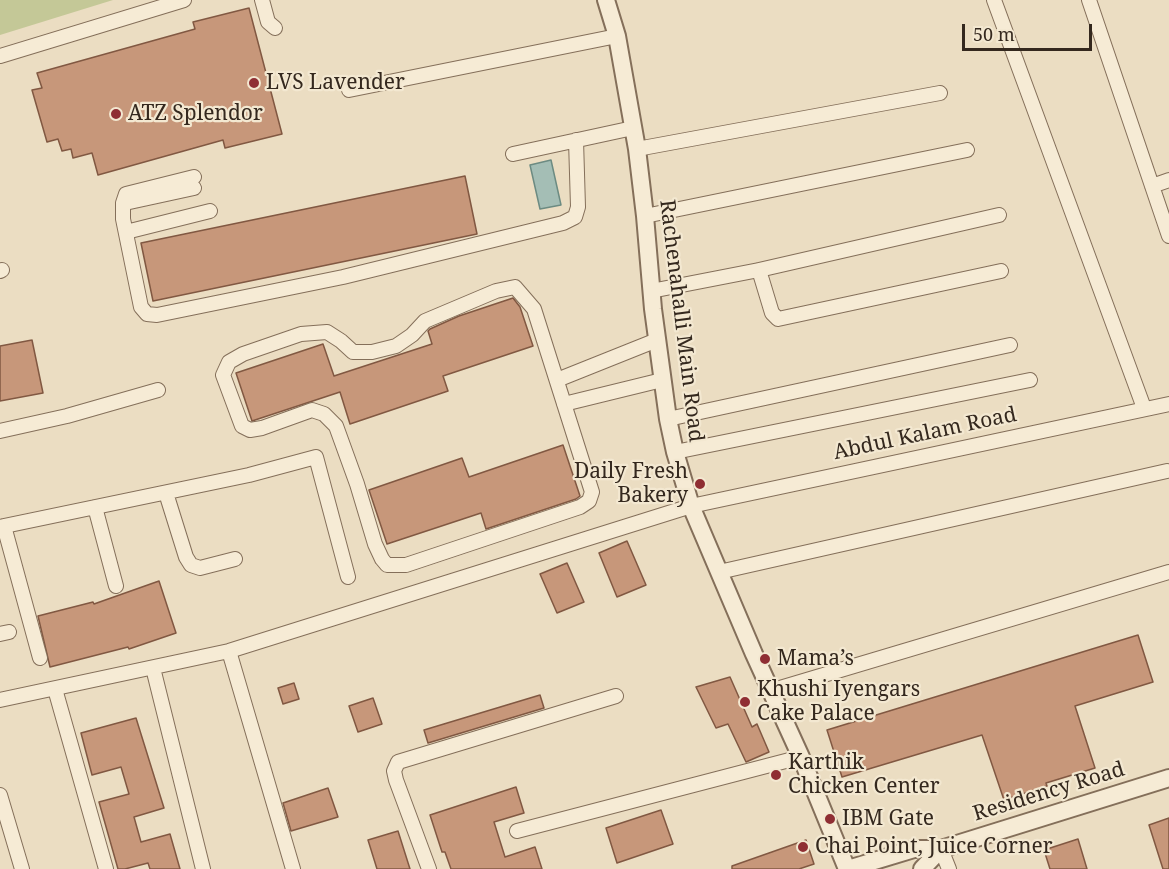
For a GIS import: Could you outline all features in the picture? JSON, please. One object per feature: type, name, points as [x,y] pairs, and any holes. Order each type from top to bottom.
[{"type":"street","points":[[0,56],[184,0]]},
{"type":"street","points":[[262,0],[268,22],[275,28]]},
{"type":"street","name":"Rachenahalli Main Road","points":[[606,0],[616,36],[637,149],[662,380],[675,452],[691,506],[770,691],[801,757],[847,869]]},
{"type":"street","points":[[994,0],[1144,408]]},
{"type":"street","points":[[1089,0],[1169,236]]},
{"type":"street","points":[[349,90],[616,36]]},
{"type":"street","points":[[637,149],[940,93]]},
{"type":"street","points":[[513,154],[633,128]]},
{"type":"street","points":[[194,182],[126,194],[123,203],[123,219],[141,307],[147,314],[157,315],[343,277],[563,224],[576,217],[578,207],[576,140]]},
{"type":"street","points":[[645,216],[968,150]]},
{"type":"street","points":[[1152,186],[1169,180]]},
{"type":"street","points":[[126,232],[210,211]]},
{"type":"street","points":[[651,291],[759,270],[999,215]]},
{"type":"street","points":[[759,270],[772,313],[778,319],[1001,271]]},
{"type":"street","points":[[515,287],[534,309],[564,404],[592,492],[589,501],[580,507],[417,562],[395,566],[387,565],[375,544],[336,426],[324,414],[312,410],[250,430],[242,426],[223,375],[229,363],[243,354],[301,334],[327,332],[353,352],[372,352],[396,346],[412,335],[424,321],[496,291],[515,287]]},
{"type":"street","points":[[556,380],[657,340]]},
{"type":"street","points":[[668,419],[1010,345]]},
{"type":"street","points":[[564,404],[662,380]]},
{"type":"street","points":[[675,452],[1030,380]]},
{"type":"street","points":[[0,431],[67,416],[158,390]]},
{"type":"street","name":"Abdul Kalam Road","points":[[0,700],[229,651],[691,506],[1169,404]]},
{"type":"street","points":[[40,658],[2,527],[249,475],[316,457],[348,577]]},
{"type":"street","points":[[719,572],[1167,471]]},
{"type":"street","points":[[166,493],[186,557],[191,565],[200,568],[235,559]]},
{"type":"street","points":[[95,507],[116,586]]},
{"type":"street","points":[[770,691],[1169,572]]},
{"type":"street","points":[[229,651],[293,869]]},
{"type":"street","points":[[153,668],[203,869]]},
{"type":"street","points":[[55,689],[106,869]]},
{"type":"street","points":[[429,869],[399,790],[394,771],[398,762],[616,696]]},
{"type":"street","points":[[517,831],[801,757]]},
{"type":"street","name":"Residency Road","points":[[847,869],[914,849],[941,849],[1169,778]]},
{"type":"street","points":[[0,795],[6,839],[22,869]]},
{"type":"street","points":[[941,849],[948,869]]},
{"type":"street","name":"Residency Road","points":[[922,869],[941,849]]},
{"type":"green space","points":[[0,0],[113,0],[0,35]]},
{"type":"water","points":[[551,160],[561,205],[540,209],[530,165]]},
{"type":"building","name":"ATZ Splendor","points":[[249,8],[282,134],[225,148],[223,140],[98,175],[92,153],[73,158],[71,149],[62,151],[58,139],[47,142],[32,90],[42,88],[37,73],[195,29],[193,22]]},
{"type":"building","points":[[465,176],[477,234],[153,301],[141,243]]},
{"type":"building","points":[[513,298],[520,307],[533,346],[443,376],[448,391],[350,424],[340,392],[252,421],[236,373],[323,344],[334,376],[432,344],[428,331],[430,329],[459,316]]},
{"type":"building","points":[[32,340],[43,393],[0,401],[0,346]]},
{"type":"building","points":[[563,445],[580,496],[576,499],[486,529],[481,513],[387,544],[369,490],[462,458],[469,477]]},
{"type":"building","points":[[627,541],[646,585],[617,597],[599,553]]},
{"type":"building","points":[[567,563],[584,602],[557,613],[540,574]]},
{"type":"building","points":[[159,581],[176,633],[129,649],[128,647],[50,667],[38,616],[93,602],[94,604]]},
{"type":"building","points":[[1138,635],[1153,682],[1075,706],[1095,768],[1046,783],[1047,786],[1004,800],[982,735],[842,777],[827,730]]},
{"type":"building","points":[[730,677],[752,727],[757,724],[769,752],[746,762],[728,724],[716,728],[696,687]]},
{"type":"building","points":[[294,683],[299,699],[283,704],[278,688]]},
{"type":"building","points":[[540,695],[544,708],[428,743],[424,730]]},
{"type":"building","points":[[373,698],[382,724],[358,732],[349,706]]},
{"type":"building","points":[[136,718],[164,808],[134,817],[141,842],[170,834],[180,869],[150,869],[148,863],[118,869],[99,802],[129,794],[121,767],[92,775],[81,733]]},
{"type":"building","points":[[516,787],[524,813],[494,822],[505,857],[535,847],[542,869],[451,869],[445,852],[442,852],[430,815]]},
{"type":"building","points":[[328,788],[338,817],[291,831],[283,803]]},
{"type":"building","points":[[661,810],[673,844],[617,863],[606,828]]},
{"type":"building","points":[[1169,818],[1169,869],[1163,869],[1149,825]]},
{"type":"building","points":[[398,831],[410,869],[377,869],[368,840]]},
{"type":"building","points":[[1078,839],[1087,869],[1050,869],[1044,850]]},
{"type":"building","points":[[806,840],[814,864],[799,869],[732,869],[732,866]]},
{"type":"place","name":"LVS Lavender","points":[[254,83]]},
{"type":"place","name":"ATZ Splendor","points":[[116,114]]},
{"type":"place","name":"Daily Fresh Bakery","points":[[700,484]]},
{"type":"place","name":"Mama’s","points":[[765,659]]},
{"type":"place","name":"Khushi Iyengars Cake Palace","points":[[745,702]]},
{"type":"place","name":"Karthik Chicken Center","points":[[776,775]]},
{"type":"place","name":"IBM Gate","points":[[830,819]]},
{"type":"place","name":"Chai Point, Juice Corner","points":[[803,847]]}]
